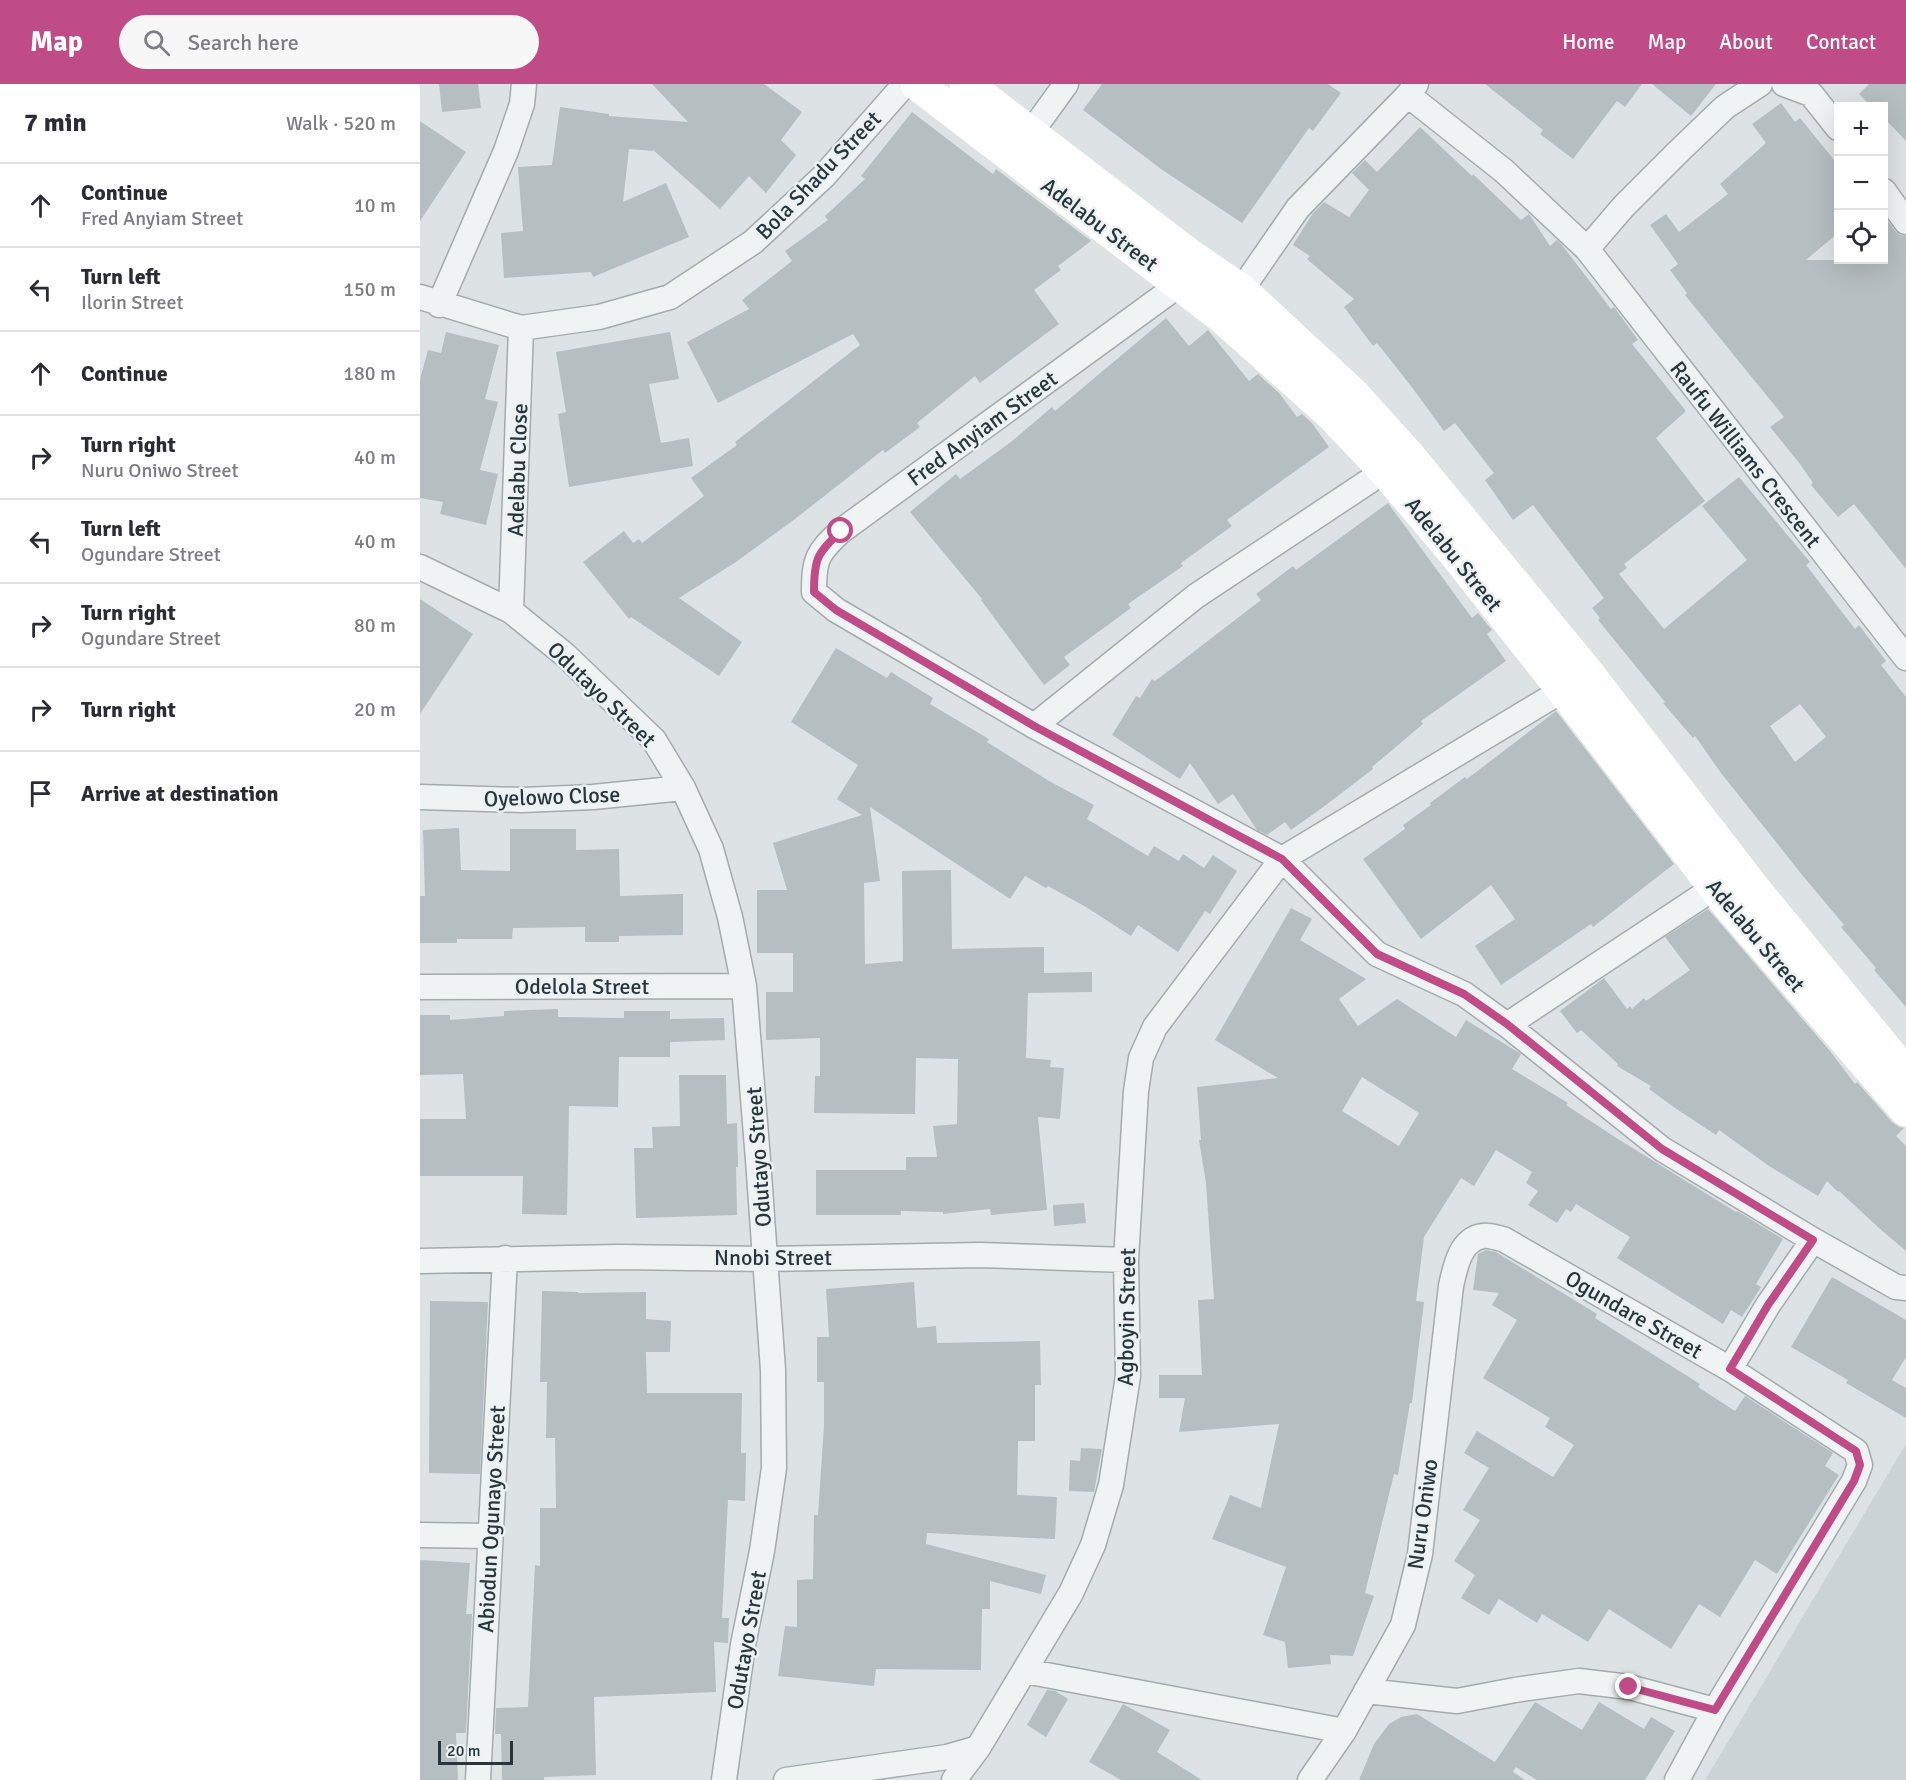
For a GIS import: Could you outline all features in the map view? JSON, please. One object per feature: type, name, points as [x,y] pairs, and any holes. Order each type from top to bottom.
[{"type":"main road","name":"Adelabu Street","points":[[917,84],[1021,146],[1242,291],[1353,394],[1454,551],[1575,681],[1906,1110]]},
{"type":"main road","name":"Adelabu Street","points":[[966,84],[1021,146],[1180,284],[1222,317],[1331,414],[1397,463]]},
{"type":"main road","name":"Adelabu Street","points":[[1728,879],[1906,1074]]},
{"type":"street","points":[[430,301],[506,151],[522,104],[524,84]]},
{"type":"street","name":"Bola Shadu Street","points":[[430,301],[521,328],[599,316],[670,297],[753,242],[824,176],[905,84]]},
{"type":"street","points":[[1021,146],[1066,84]]},
{"type":"street","points":[[1587,249],[1624,206],[1725,107],[1760,84]]},
{"type":"street","points":[[1784,84],[1811,94],[1834,122]]},
{"type":"street","points":[[1222,317],[1298,208],[1412,89]]},
{"type":"street","name":"Raufu Williams Crescent","points":[[1412,89],[1587,249],[1906,658]]},
{"type":"street","points":[[1888,197],[1906,222]]},
{"type":"street","name":"Fred Anyiam Street","points":[[1034,726],[836,610],[814,592],[814,568],[822,548],[841,531],[1180,284]]},
{"type":"street","name":"Adelabu Close","points":[[511,611],[521,328]]},
{"type":"street","points":[[1397,463],[1196,597],[1034,726],[1282,859],[1377,954],[1464,994],[1507,1024],[1662,1149],[1813,1240],[1896,1287],[1906,1288]]},
{"type":"street","name":"Odutayo Street","points":[[420,567],[511,611],[564,654],[654,740],[683,788],[711,849],[730,917],[744,986],[766,1259],[773,1370],[774,1468],[762,1551],[743,1645],[724,1780]]},
{"type":"street","points":[[1282,859],[1575,681]]},
{"type":"street","name":"Oyelowo Close","points":[[420,797],[522,800],[593,797],[683,788]]},
{"type":"street","name":"Agboyin Street","points":[[954,1780],[978,1748],[1071,1593],[1093,1545],[1111,1485],[1128,1376],[1126,1260],[1136,1091],[1141,1058],[1155,1027],[1282,859]]},
{"type":"street","points":[[1507,1024],[1728,879]]},
{"type":"street","name":"Odelola Street","points":[[420,987],[744,986]]},
{"type":"street","name":"Ogundare Street","points":[[1483,1236],[1503,1239],[1730,1369],[1856,1451],[1860,1465],[1854,1481],[1715,1710],[1677,1780]]},
{"type":"street","name":"Nuru Oniwo","points":[[1310,1780],[1344,1731],[1403,1625],[1420,1554],[1451,1286],[1457,1261],[1467,1244],[1483,1236]]},
{"type":"street","points":[[1730,1369],[1768,1305],[1813,1240]]},
{"type":"street","name":"Nnobi Street","points":[[420,1261],[618,1257],[766,1259],[980,1256],[1126,1260]]},
{"type":"street","name":"Abiodun Ogunayo Street","points":[[478,1780],[506,1258]]},
{"type":"street","points":[[420,1535],[490,1536]]},
{"type":"street","points":[[1025,1671],[1344,1731]]},
{"type":"street","points":[[1366,1691],[1457,1701],[1579,1681],[1629,1687],[1715,1710]]},
{"type":"street","points":[[786,1780],[947,1757],[978,1748]]},
{"type":"shaded area","points":[[1906,1444],[1906,1780],[1705,1780]]},
{"type":"building","points":[[439,84],[478,84],[481,108],[442,112]]},
{"type":"building","points":[[652,84],[764,84],[802,112],[781,140],[796,155],[766,193],[749,176],[720,209],[652,149],[653,151],[629,149],[623,202],[666,183],[689,237],[593,277],[591,272],[504,278],[501,233],[523,231],[518,167],[552,165],[560,107],[609,114],[609,116],[688,122]]},
{"type":"building","points":[[1102,84],[1328,84],[1341,93],[1313,131],[1309,128],[1242,223],[1161,169],[1083,110]]},
{"type":"building","points":[[1485,84],[1642,84],[1625,107],[1617,101],[1573,159],[1540,134],[1543,130]]},
{"type":"building","points":[[1652,84],[1716,84],[1691,116]]},
{"type":"building","points":[[1869,84],[1906,84],[1906,141],[1888,122],[1888,102],[1867,102],[1859,94]]},
{"type":"building","points":[[1781,103],[1795,122],[1800,118],[1834,160],[1834,236],[1806,260],[1834,260],[1834,264],[1888,264],[1888,221],[1895,231],[1906,236],[1906,569],[1854,504],[1838,517],[1811,485],[1813,483],[1800,464],[1770,427],[1784,417],[1685,295],[1687,293],[1670,270],[1678,264],[1650,225],[1666,214],[1679,232],[1728,194],[1720,184],[1766,143],[1752,124]]},
{"type":"building","points":[[912,112],[993,174],[996,169],[1091,241],[1058,266],[1061,270],[1034,290],[1059,324],[980,383],[975,376],[917,423],[920,427],[885,453],[883,450],[736,562],[679,598],[742,642],[719,676],[631,617],[629,619],[583,562],[624,531],[633,543],[639,539],[642,543],[704,496],[691,478],[737,445],[735,442],[860,345],[853,334],[718,403],[687,342],[749,309],[742,300],[792,261],[785,251],[828,220],[825,216],[865,179],[861,176]]},
{"type":"building","points":[[420,121],[466,152],[420,221]]},
{"type":"building","points":[[1420,127],[1521,220],[1529,214],[1550,246],[1557,240],[1562,245],[1611,309],[1614,307],[1638,340],[1632,344],[1686,411],[1656,438],[1705,501],[1624,564],[1627,568],[1619,574],[1664,629],[1747,560],[1702,506],[1739,477],[1810,562],[1806,565],[1855,629],[1859,625],[1886,661],[1881,665],[1906,697],[1906,1007],[1874,970],[1876,968],[1841,927],[1844,925],[1721,773],[1695,736],[1693,738],[1663,703],[1665,702],[1598,620],[1600,618],[1592,608],[1604,598],[1533,505],[1513,520],[1485,480],[1494,473],[1455,423],[1444,431],[1377,343],[1373,346],[1344,307],[1354,299],[1307,259],[1310,256],[1293,245],[1313,213],[1324,202],[1349,217],[1369,190],[1352,173],[1365,160],[1377,172]],"holes":[[[1800,704],[1826,737],[1795,762],[1770,726]]]},
{"type":"building","points":[[1166,318],[1189,346],[1208,330],[1249,381],[1258,374],[1279,393],[1297,417],[1302,414],[1312,423],[1329,447],[1227,520],[1232,526],[1181,563],[1183,566],[1128,604],[1131,608],[1064,657],[1070,665],[1044,685],[982,599],[910,512],[956,474],[960,479],[1011,442],[1052,407],[1055,411]]},
{"type":"building","points":[[446,332],[499,345],[485,399],[498,402],[480,470],[498,474],[486,525],[440,514],[443,502],[420,498],[420,379],[428,350],[441,353]]},
{"type":"building","points":[[670,332],[679,379],[649,384],[661,443],[689,438],[693,466],[569,487],[558,414],[566,412],[556,352]]},
{"type":"building","points":[[1388,503],[1472,618],[1478,613],[1492,630],[1487,634],[1506,661],[1421,721],[1423,724],[1372,767],[1373,769],[1326,805],[1291,830],[1285,822],[1267,835],[1257,830],[1233,794],[1218,804],[1190,763],[1180,779],[1112,735],[1136,696],[1140,698],[1152,679],[1155,681],[1261,600],[1256,594],[1293,566],[1296,570]]},
{"type":"building","points":[[420,599],[473,634],[420,714]]},
{"type":"building","points":[[836,648],[887,678],[891,672],[933,698],[930,704],[989,739],[987,742],[1049,781],[1094,805],[1087,819],[1148,856],[1154,846],[1179,861],[1183,854],[1204,868],[1213,855],[1237,871],[1210,914],[1205,911],[1178,952],[1138,925],[1131,936],[1086,907],[1025,876],[1010,899],[870,807],[880,881],[864,883],[865,964],[903,961],[902,871],[951,870],[952,949],[1044,947],[1044,973],[1092,972],[1092,992],[1028,993],[1026,1058],[1051,1060],[1050,1067],[1064,1068],[1060,1119],[1038,1117],[1047,1210],[991,1215],[990,1209],[943,1214],[943,1212],[901,1211],[901,1215],[816,1215],[816,1170],[906,1170],[906,1157],[937,1157],[933,1126],[957,1124],[958,1059],[916,1058],[915,1114],[814,1113],[815,1076],[820,1076],[820,1038],[766,1040],[766,992],[793,992],[793,953],[757,953],[757,890],[787,890],[773,843],[862,815],[837,799],[858,765],[791,722]]},
{"type":"building","points":[[1556,711],[1674,864],[1593,927],[1591,924],[1501,985],[1475,946],[1515,919],[1491,885],[1421,939],[1363,859],[1405,829],[1403,825],[1431,805],[1430,803],[1465,777],[1467,779]]},
{"type":"building","points":[[459,828],[461,870],[510,871],[510,829],[576,829],[576,850],[619,849],[620,896],[683,894],[683,935],[619,936],[619,942],[585,942],[585,927],[513,928],[512,939],[457,939],[457,943],[420,943],[420,896],[425,896],[423,830]]},
{"type":"building","points":[[1291,908],[1312,919],[1300,940],[1366,979],[1339,999],[1358,1026],[1397,999],[1456,1037],[1466,1020],[1521,1054],[1512,1069],[1568,1103],[1566,1105],[1618,1139],[1783,1239],[1756,1284],[1761,1287],[1742,1317],[1731,1310],[1723,1324],[1617,1258],[1630,1237],[1576,1204],[1571,1212],[1566,1209],[1557,1223],[1528,1205],[1538,1191],[1526,1183],[1532,1172],[1496,1150],[1474,1186],[1461,1178],[1424,1237],[1416,1301],[1424,1302],[1412,1403],[1410,1403],[1398,1475],[1394,1474],[1365,1593],[1374,1596],[1353,1656],[1330,1655],[1331,1664],[1288,1668],[1285,1642],[1263,1635],[1286,1567],[1212,1539],[1230,1495],[1261,1508],[1279,1424],[1179,1432],[1185,1398],[1159,1398],[1159,1375],[1202,1375],[1198,1300],[1214,1299],[1206,1183],[1199,1140],[1201,1140],[1197,1087],[1278,1078],[1215,1040]],"holes":[[[1362,1077],[1419,1113],[1399,1146],[1342,1111]]]},
{"type":"building","points":[[1708,909],[1830,1051],[1855,1084],[1857,1082],[1892,1122],[1904,1128],[1896,1136],[1906,1146],[1906,1251],[1827,1181],[1818,1196],[1769,1166],[1719,1130],[1716,1135],[1675,1108],[1649,1089],[1651,1086],[1617,1066],[1618,1064],[1581,1030],[1577,1033],[1560,1011],[1604,978],[1627,1009],[1630,1006],[1632,1009],[1644,998],[1646,1001],[1690,970],[1665,937]]},
{"type":"building","points":[[558,1009],[558,1017],[624,1018],[624,1011],[670,1011],[670,1019],[724,1018],[725,1040],[670,1042],[670,1057],[619,1057],[618,1107],[569,1106],[567,1215],[522,1214],[523,1176],[420,1176],[420,1119],[466,1119],[463,1074],[420,1075],[420,1015],[450,1015],[450,1020],[504,1016],[504,1011]]},
{"type":"building","points":[[679,1075],[726,1075],[727,1124],[737,1123],[737,1215],[636,1218],[634,1148],[653,1148],[652,1127],[680,1126]]},
{"type":"building","points":[[1084,1203],[1086,1223],[1054,1226],[1053,1205]]},
{"type":"building","points":[[1486,1250],[1496,1252],[1597,1314],[1595,1318],[1700,1384],[1698,1387],[1735,1411],[1745,1396],[1833,1453],[1825,1466],[1839,1475],[1777,1574],[1755,1560],[1720,1617],[1699,1604],[1671,1649],[1609,1609],[1588,1642],[1542,1614],[1537,1623],[1499,1599],[1489,1615],[1461,1598],[1475,1575],[1454,1561],[1480,1520],[1463,1510],[1489,1468],[1464,1453],[1477,1431],[1553,1477],[1574,1445],[1545,1427],[1550,1418],[1483,1378],[1517,1320],[1492,1305],[1499,1293],[1473,1290],[1478,1254]]},
{"type":"building","points":[[1832,1277],[1906,1320],[1906,1357],[1892,1380],[1906,1388],[1906,1418],[1846,1383],[1848,1380],[1791,1347]]},
{"type":"building","points":[[914,1282],[917,1328],[936,1326],[937,1343],[1040,1341],[1041,1385],[1035,1385],[1035,1441],[1018,1441],[1017,1495],[1057,1497],[1055,1539],[927,1533],[926,1544],[1046,1575],[1041,1594],[990,1581],[990,1609],[982,1609],[981,1670],[876,1669],[874,1686],[778,1676],[785,1626],[797,1627],[797,1580],[813,1579],[814,1515],[818,1515],[824,1426],[824,1382],[817,1382],[817,1337],[829,1337],[826,1289]]},
{"type":"building","points":[[542,1291],[646,1292],[646,1319],[671,1321],[670,1352],[646,1352],[647,1393],[742,1393],[741,1453],[746,1453],[745,1501],[728,1500],[722,1618],[729,1618],[728,1643],[714,1642],[716,1692],[594,1697],[596,1775],[544,1777],[544,1780],[502,1780],[501,1734],[495,1734],[496,1708],[528,1707],[535,1565],[540,1566],[540,1508],[556,1508],[555,1438],[546,1438],[547,1382],[540,1382]]},
{"type":"building","points":[[430,1301],[488,1302],[480,1474],[429,1473]]},
{"type":"building","points":[[1081,1448],[1102,1449],[1094,1492],[1069,1491],[1070,1460],[1080,1461]]},
{"type":"building","points":[[420,1560],[470,1563],[466,1614],[472,1614],[466,1733],[456,1733],[458,1780],[420,1780]]},
{"type":"building","points":[[1047,1690],[1055,1691],[1068,1699],[1046,1737],[1027,1725]]},
{"type":"building","points":[[1535,1702],[1582,1730],[1599,1702],[1644,1729],[1651,1717],[1675,1731],[1645,1780],[1537,1780],[1516,1767],[1513,1772],[1525,1780],[1359,1780],[1374,1744],[1389,1724],[1401,1717],[1417,1714],[1495,1762]]},
{"type":"building","points":[[1123,1704],[1170,1730],[1157,1752],[1202,1780],[1121,1780],[1089,1762]]},
{"type":"route","points":[[841,531],[822,548],[814,568],[814,592],[836,610],[1034,726],[1282,859],[1377,954],[1464,994],[1507,1024],[1662,1149],[1813,1240],[1768,1305],[1730,1369],[1856,1451],[1860,1465],[1854,1481],[1715,1710],[1629,1687]]}]
